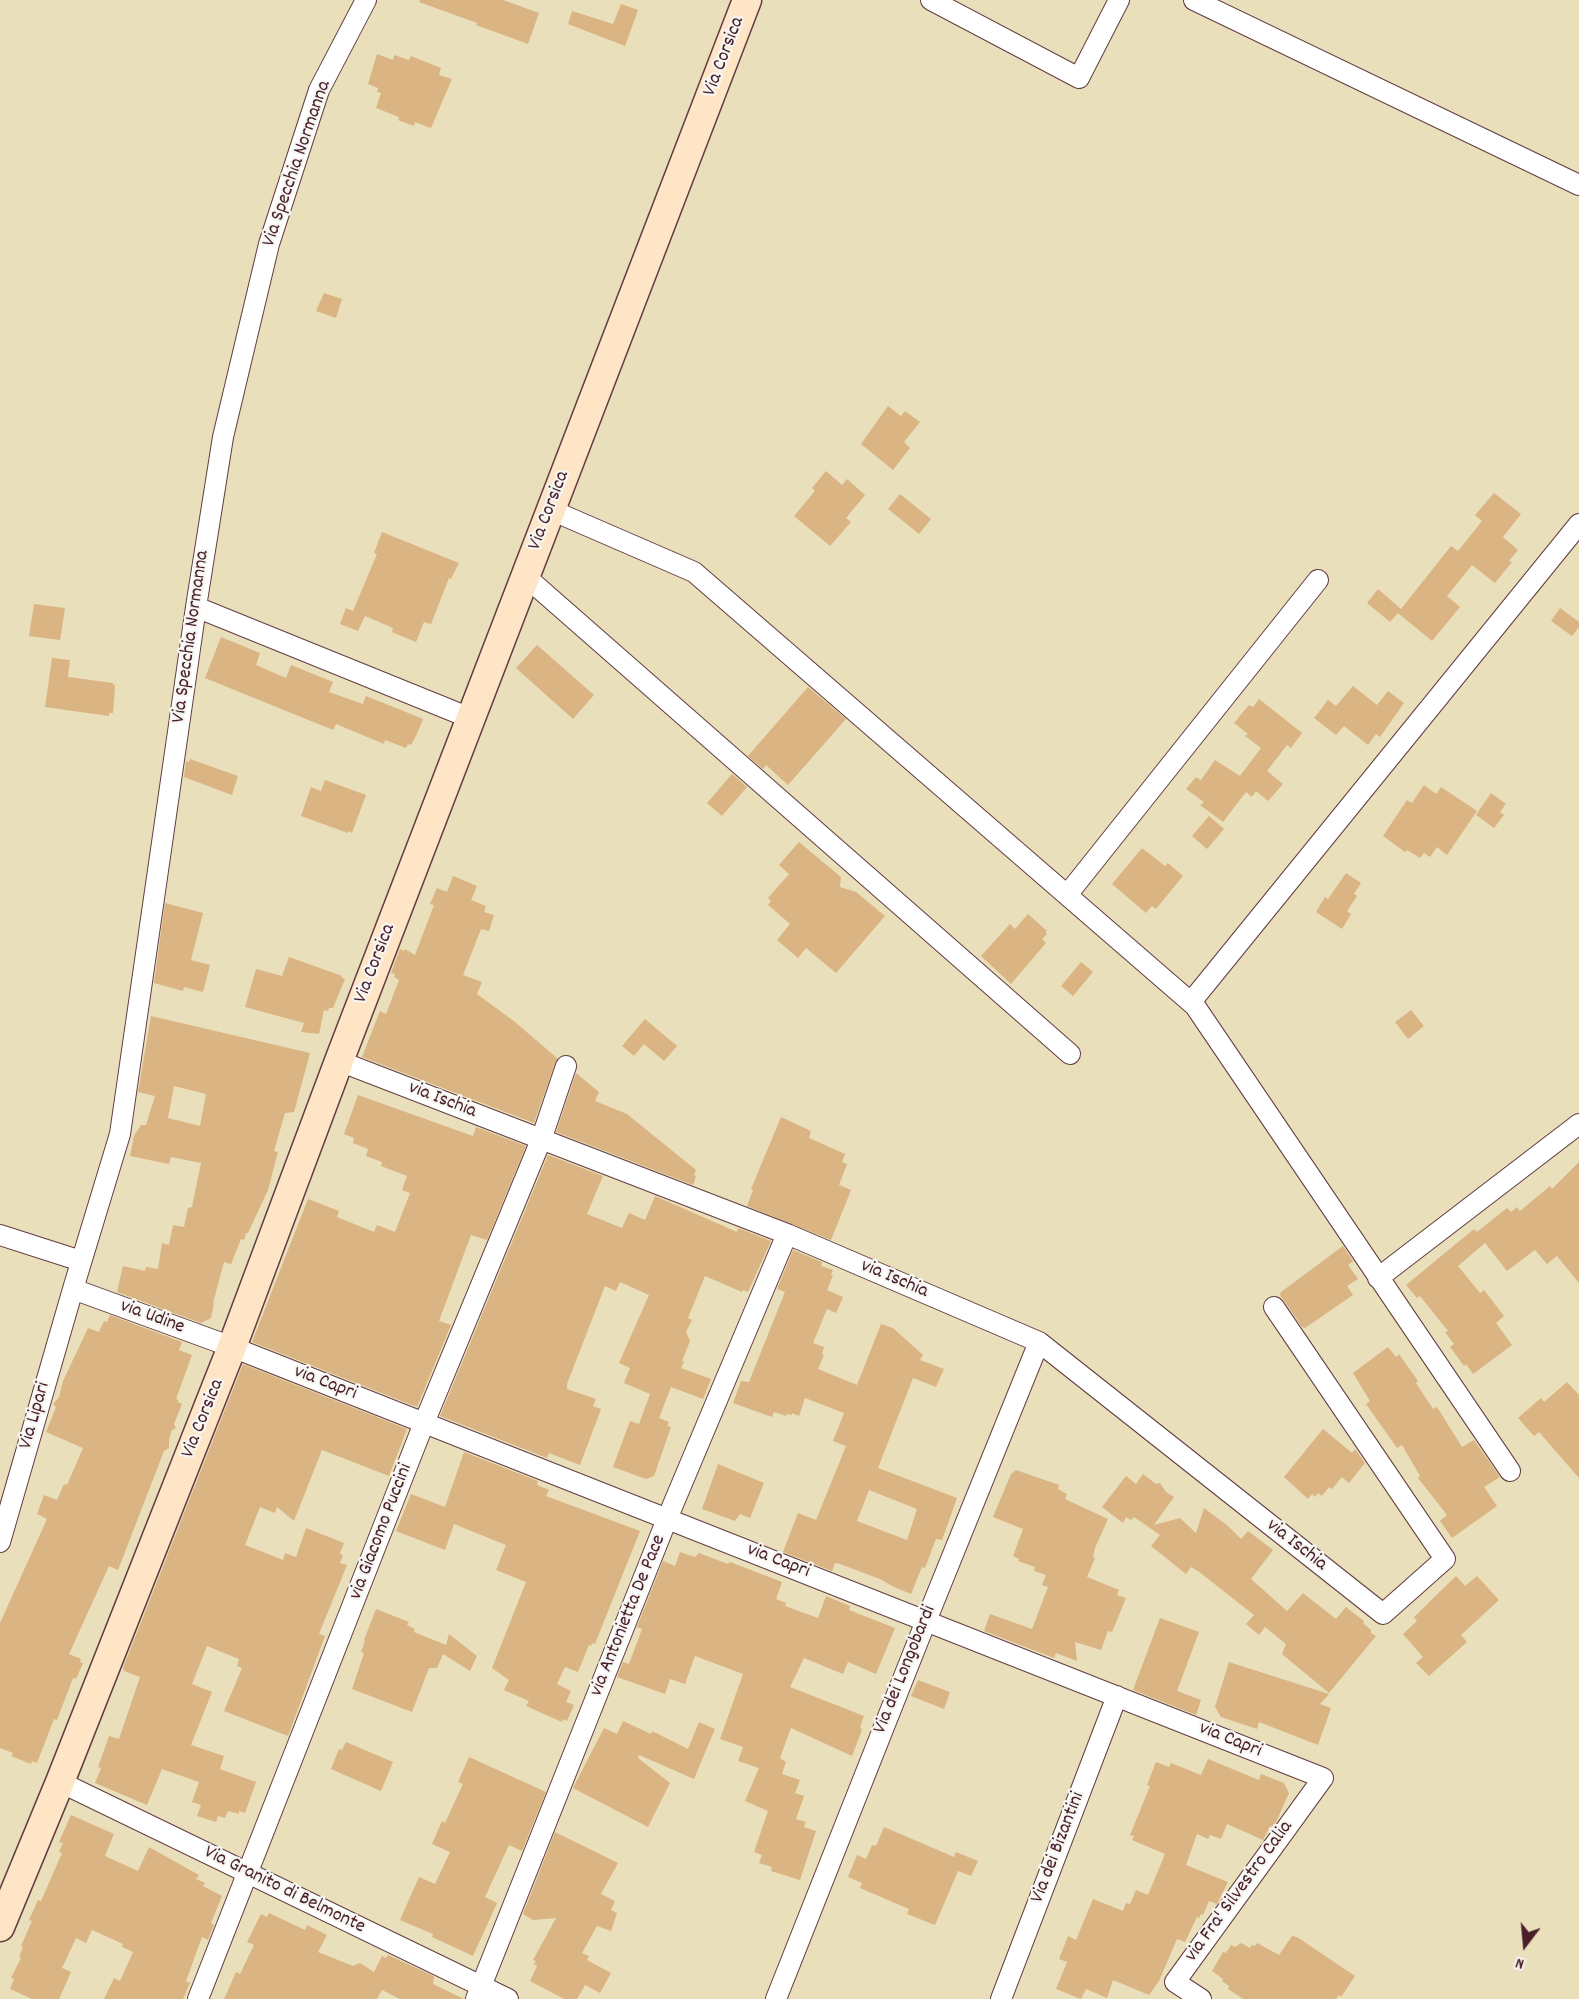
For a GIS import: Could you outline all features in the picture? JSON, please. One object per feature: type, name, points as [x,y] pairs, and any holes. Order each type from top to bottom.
[{"type":"main road","name":"Via Corsica","points":[[0,1926],[60,1782],[232,1347],[339,1061],[747,0]]},
{"type":"street","name":"Via Specchia Normanna","points":[[73,1289],[120,1134],[196,607],[223,437],[269,244],[319,90],[366,0]]},
{"type":"street","points":[[930,0],[1079,78],[1119,0]]},
{"type":"street","points":[[1194,0],[1579,185]]},
{"type":"street","points":[[550,510],[694,572],[1195,1006],[1509,1471]]},
{"type":"street","points":[[1191,1002],[1579,524]]},
{"type":"street","points":[[525,576],[1070,1054]]},
{"type":"street","points":[[1067,895],[1318,580]]},
{"type":"street","points":[[196,607],[471,718]]},
{"type":"street","name":"via Ischia","points":[[339,1061],[787,1234],[1039,1342],[1383,1614],[1445,1559],[1274,1307]]},
{"type":"street","name":"via Giacomo Puccini","points":[[198,1999],[249,1874],[424,1423],[541,1140],[566,1066]]},
{"type":"street","points":[[1378,1278],[1579,1124]]},
{"type":"street","name":"via Antonietta De Pace","points":[[478,1993],[667,1519],[787,1234]]},
{"type":"street","points":[[0,1235],[81,1261]]},
{"type":"street","name":"via Udine","points":[[73,1289],[232,1347]]},
{"type":"street","name":"Via Lipari","points":[[0,1542],[73,1289]]},
{"type":"street","name":"Via dei Longobardi","points":[[776,1999],[1039,1342]]},
{"type":"street","name":"via Capri","points":[[232,1347],[1323,1778]]},
{"type":"street","name":"Via dei Bizantini","points":[[1001,1999],[1117,1696]]},
{"type":"street","name":"via Fra' Silvestro Calia","points":[[1201,1999],[1175,1982],[1323,1778]]},
{"type":"street","name":"Via Granito di Belmonte","points":[[60,1782],[249,1874],[478,1993],[508,1999]]},
{"type":"building","points":[[420,0],[503,0],[539,13],[528,44],[419,2]]},
{"type":"building","points":[[621,4],[638,10],[625,46],[568,24],[572,11],[613,24]]},
{"type":"building","points":[[377,54],[393,60],[394,55],[409,60],[411,56],[441,68],[439,75],[452,79],[431,128],[415,122],[414,126],[376,108],[381,93],[377,92],[378,88],[368,84]]},
{"type":"building","points":[[324,293],[342,299],[336,318],[316,311]]},
{"type":"building","points":[[888,406],[901,416],[905,411],[920,422],[904,442],[910,448],[893,470],[861,444]]},
{"type":"building","points":[[826,471],[842,485],[847,479],[865,495],[846,518],[851,522],[830,546],[794,516],[815,491],[812,488]]},
{"type":"building","points":[[1494,493],[1521,514],[1503,537],[1518,550],[1509,561],[1512,562],[1495,583],[1472,565],[1447,596],[1460,607],[1432,641],[1398,613],[1390,622],[1367,603],[1378,589],[1401,609],[1451,546],[1458,551],[1482,521],[1475,515]]},
{"type":"building","points":[[900,494],[931,519],[919,534],[888,509]]},
{"type":"building","points":[[382,532],[459,563],[451,579],[449,578],[431,624],[424,622],[416,642],[392,632],[393,628],[365,616],[358,631],[340,624],[346,608],[353,611],[377,554],[374,553]]},
{"type":"building","points":[[34,604],[65,608],[60,640],[29,636]]},
{"type":"building","points":[[1560,608],[1579,622],[1579,627],[1572,636],[1551,621]]},
{"type":"building","points":[[221,637],[260,653],[256,665],[286,678],[291,665],[333,682],[329,692],[363,704],[366,696],[423,719],[416,736],[411,745],[408,744],[406,748],[385,740],[384,744],[336,724],[333,730],[205,678]]},
{"type":"building","points":[[537,645],[594,695],[573,719],[516,668]]},
{"type":"building","points":[[52,658],[70,660],[68,677],[113,683],[115,685],[113,713],[109,713],[109,716],[45,707]]},
{"type":"building","points":[[1353,686],[1377,705],[1388,691],[1404,703],[1380,737],[1376,734],[1368,745],[1344,726],[1336,735],[1314,718],[1328,700],[1336,706]]},
{"type":"building","points":[[808,687],[846,719],[788,785],[766,765],[763,769],[748,756]]},
{"type":"building","points":[[1259,699],[1302,733],[1291,748],[1287,745],[1267,771],[1283,784],[1268,801],[1256,791],[1252,797],[1246,792],[1223,822],[1200,805],[1204,802],[1186,789],[1196,777],[1201,780],[1215,760],[1240,776],[1261,748],[1245,736],[1248,734],[1234,723],[1249,705],[1253,707]]},
{"type":"building","points":[[190,759],[238,776],[232,795],[184,777],[186,761],[189,762]]},
{"type":"building","points":[[732,774],[747,787],[722,816],[707,803]]},
{"type":"building","points":[[325,780],[366,795],[352,833],[301,816],[311,787],[321,791]]},
{"type":"building","points":[[1424,785],[1436,794],[1441,787],[1477,811],[1447,855],[1437,847],[1430,857],[1424,853],[1420,858],[1407,850],[1405,852],[1383,836],[1407,800],[1412,803]]},
{"type":"building","points":[[1491,793],[1506,804],[1500,812],[1504,815],[1494,828],[1476,815]]},
{"type":"building","points":[[1209,816],[1224,829],[1207,849],[1192,836]]},
{"type":"building","points":[[799,842],[841,877],[840,887],[856,892],[885,916],[836,973],[806,948],[798,958],[777,940],[790,924],[768,905],[771,901],[768,898],[789,874],[779,865]]},
{"type":"building","points":[[1142,848],[1165,866],[1168,863],[1183,876],[1156,909],[1152,906],[1146,913],[1112,884]]},
{"type":"building","points":[[1346,873],[1361,883],[1354,894],[1357,896],[1347,911],[1351,914],[1342,929],[1316,912],[1325,897],[1328,899]]},
{"type":"building","points":[[453,876],[477,886],[471,900],[486,906],[484,912],[494,915],[489,931],[481,929],[463,975],[482,982],[477,994],[515,1022],[557,1058],[534,1123],[362,1057],[380,1011],[386,1014],[399,980],[394,977],[395,974],[391,973],[400,949],[404,951],[405,949],[415,955],[434,905],[430,904],[437,888],[447,892]]},
{"type":"building","points":[[165,903],[203,913],[191,960],[210,965],[203,992],[184,987],[183,991],[154,983]]},
{"type":"building","points":[[1028,914],[1047,931],[1042,939],[1046,943],[1011,984],[981,956],[1010,924],[1015,929]]},
{"type":"building","points":[[289,957],[345,979],[333,1008],[329,1008],[328,1011],[324,1010],[319,1034],[301,1032],[304,1023],[245,1007],[256,969],[282,976]]},
{"type":"building","points":[[1081,962],[1093,972],[1073,996],[1061,986]]},
{"type":"building","points":[[1411,1010],[1424,1026],[1408,1039],[1395,1022]]},
{"type":"building","points":[[151,1016],[310,1053],[294,1112],[285,1113],[274,1151],[278,1152],[268,1190],[248,1233],[244,1240],[241,1239],[231,1264],[224,1262],[211,1318],[201,1323],[117,1292],[123,1266],[145,1271],[146,1267],[158,1269],[162,1243],[169,1245],[173,1225],[184,1227],[188,1208],[192,1207],[201,1163],[171,1157],[169,1164],[130,1156],[134,1136],[141,1125],[146,1125],[155,1096],[138,1092]],"holes":[[[174,1086],[206,1094],[200,1126],[168,1118]]]},
{"type":"building","points":[[645,1019],[677,1046],[664,1061],[644,1044],[634,1056],[622,1046]]},
{"type":"building","points":[[576,1073],[599,1092],[595,1101],[627,1114],[696,1170],[693,1185],[556,1132]]},
{"type":"building","points":[[358,1095],[473,1136],[476,1127],[526,1146],[487,1240],[471,1235],[439,1321],[451,1325],[417,1407],[252,1342],[308,1199],[339,1211],[337,1217],[374,1232],[377,1225],[395,1232],[410,1193],[402,1190],[407,1176],[381,1166],[382,1162],[366,1156],[368,1149],[353,1143],[354,1138],[344,1134]]},
{"type":"building","points":[[781,1117],[811,1131],[809,1138],[845,1154],[842,1162],[847,1164],[839,1185],[851,1190],[831,1240],[747,1206],[753,1190],[751,1189]]},
{"type":"building","points":[[548,1155],[603,1176],[587,1214],[622,1228],[629,1213],[645,1220],[655,1196],[737,1232],[738,1228],[771,1241],[748,1292],[743,1290],[742,1292],[705,1276],[688,1318],[692,1320],[686,1332],[690,1341],[681,1368],[711,1379],[703,1399],[671,1387],[659,1418],[669,1422],[667,1426],[671,1427],[654,1476],[646,1479],[613,1467],[630,1421],[639,1424],[650,1394],[624,1383],[630,1368],[619,1363],[649,1295],[620,1282],[616,1291],[605,1286],[567,1384],[567,1389],[596,1399],[593,1406],[601,1409],[580,1465],[549,1453],[547,1458],[440,1416]]},
{"type":"building","points":[[1579,1162],[1579,1283],[1557,1256],[1547,1264],[1535,1250],[1507,1271],[1485,1243],[1458,1266],[1480,1293],[1484,1290],[1504,1316],[1496,1323],[1512,1345],[1473,1374],[1450,1347],[1454,1344],[1445,1332],[1448,1331],[1420,1296],[1417,1298],[1406,1285],[1474,1229],[1477,1232],[1507,1208],[1511,1212],[1517,1207],[1520,1211],[1550,1186],[1552,1189]]},
{"type":"building","points":[[1343,1246],[1353,1261],[1348,1265],[1358,1279],[1347,1286],[1353,1295],[1305,1328],[1302,1327],[1280,1295],[1281,1292]]},
{"type":"building","points":[[793,1250],[822,1262],[821,1266],[833,1270],[827,1290],[843,1297],[836,1313],[827,1309],[813,1343],[824,1347],[822,1354],[824,1355],[818,1369],[857,1385],[881,1324],[893,1328],[923,1355],[920,1360],[944,1369],[936,1387],[913,1378],[878,1468],[957,1498],[942,1540],[936,1539],[925,1568],[922,1567],[911,1594],[840,1564],[835,1563],[832,1571],[783,1552],[798,1513],[816,1520],[846,1446],[833,1441],[844,1413],[805,1398],[799,1416],[792,1413],[786,1416],[774,1412],[772,1417],[733,1403],[741,1381],[749,1382],[785,1292],[777,1289]],"holes":[[[869,1490],[917,1509],[907,1540],[857,1521]]]},
{"type":"building","points":[[110,1315],[182,1342],[179,1350],[192,1355],[176,1399],[182,1404],[174,1424],[176,1428],[172,1430],[169,1439],[169,1448],[164,1451],[118,1570],[109,1566],[69,1654],[81,1659],[80,1662],[83,1663],[76,1679],[73,1678],[57,1720],[54,1719],[37,1763],[32,1761],[31,1764],[11,1756],[13,1753],[0,1748],[0,1623],[47,1519],[37,1514],[44,1495],[57,1500],[64,1484],[67,1485],[83,1448],[46,1432],[56,1407],[53,1404],[59,1397],[63,1381],[88,1328],[99,1332]]},
{"type":"building","points":[[1388,1347],[1396,1357],[1399,1354],[1418,1381],[1416,1383],[1433,1409],[1437,1407],[1462,1447],[1474,1440],[1500,1477],[1484,1487],[1497,1506],[1452,1538],[1440,1521],[1447,1515],[1418,1478],[1420,1476],[1402,1445],[1397,1448],[1366,1404],[1370,1401],[1353,1373]]},
{"type":"building","points":[[243,1364],[407,1429],[389,1476],[322,1450],[294,1521],[277,1507],[275,1513],[260,1507],[245,1545],[283,1560],[285,1553],[296,1557],[306,1528],[344,1543],[340,1553],[343,1556],[340,1563],[347,1565],[319,1634],[325,1636],[288,1736],[224,1711],[242,1668],[237,1666],[239,1659],[207,1646],[192,1684],[212,1692],[191,1745],[224,1756],[220,1769],[256,1782],[245,1813],[228,1811],[225,1818],[218,1816],[216,1822],[197,1816],[201,1805],[192,1802],[199,1782],[162,1769],[147,1805],[95,1783],[109,1736],[119,1739],[140,1677],[124,1671],[123,1668]]},
{"type":"building","points":[[1567,1382],[1579,1395],[1579,1478],[1539,1432],[1534,1436],[1518,1418],[1541,1398],[1544,1402]]},
{"type":"building","points":[[1323,1429],[1352,1453],[1355,1449],[1365,1463],[1349,1483],[1342,1477],[1332,1489],[1329,1487],[1322,1496],[1318,1493],[1315,1497],[1312,1494],[1308,1499],[1284,1477]]},
{"type":"building","points":[[464,1452],[538,1481],[537,1485],[549,1490],[546,1496],[640,1531],[595,1644],[589,1645],[578,1672],[565,1667],[557,1684],[571,1691],[566,1702],[574,1705],[567,1721],[563,1719],[562,1722],[526,1706],[529,1701],[504,1690],[509,1680],[492,1668],[526,1582],[496,1570],[506,1545],[454,1524],[445,1550],[396,1531],[411,1494],[445,1507]]},
{"type":"building","points":[[718,1464],[764,1483],[750,1518],[740,1514],[735,1521],[702,1509]]},
{"type":"building","points":[[1016,1470],[1059,1485],[1058,1489],[1067,1494],[1065,1499],[1108,1519],[1095,1548],[1093,1557],[1095,1558],[1087,1577],[1119,1590],[1117,1595],[1126,1598],[1112,1632],[1108,1631],[1101,1650],[1075,1642],[1077,1661],[1056,1653],[1054,1658],[984,1631],[990,1614],[1032,1629],[1048,1587],[1042,1585],[1046,1575],[1034,1571],[1035,1567],[1018,1561],[1019,1559],[1013,1556],[1023,1529],[993,1517],[1011,1474]]},
{"type":"building","points":[[1143,1474],[1156,1484],[1160,1483],[1166,1492],[1174,1497],[1154,1525],[1180,1518],[1196,1533],[1204,1508],[1241,1539],[1248,1531],[1273,1550],[1251,1579],[1287,1611],[1303,1593],[1336,1619],[1346,1607],[1364,1621],[1363,1623],[1371,1630],[1371,1633],[1376,1636],[1329,1693],[1282,1654],[1286,1644],[1265,1627],[1259,1635],[1246,1624],[1254,1615],[1198,1571],[1191,1567],[1186,1574],[1151,1546],[1160,1535],[1134,1517],[1131,1520],[1126,1517],[1123,1523],[1102,1507],[1126,1476],[1136,1484]]},
{"type":"building","points":[[680,1552],[695,1557],[699,1553],[728,1564],[730,1562],[782,1582],[776,1599],[786,1603],[785,1606],[818,1618],[826,1596],[850,1606],[849,1610],[895,1628],[876,1674],[848,1662],[843,1674],[804,1658],[790,1687],[864,1716],[860,1727],[862,1730],[852,1756],[791,1728],[780,1758],[786,1762],[782,1774],[800,1780],[795,1793],[804,1796],[796,1819],[806,1822],[804,1827],[816,1831],[800,1880],[771,1871],[772,1867],[759,1863],[762,1855],[754,1852],[768,1811],[745,1801],[759,1768],[738,1761],[743,1747],[720,1739],[743,1674],[695,1656],[685,1684],[670,1679],[665,1694],[617,1677],[623,1662],[629,1664],[642,1629],[637,1627],[663,1561],[675,1566]]},
{"type":"building","points":[[1456,1576],[1465,1586],[1477,1576],[1499,1600],[1461,1635],[1467,1642],[1429,1676],[1416,1663],[1423,1657],[1403,1634],[1417,1621],[1414,1617]]},
{"type":"building","points":[[376,1609],[409,1622],[407,1625],[415,1629],[414,1632],[446,1645],[449,1634],[477,1656],[470,1671],[443,1654],[437,1668],[429,1668],[412,1712],[352,1689],[364,1653],[361,1652],[364,1640]]},
{"type":"building","points":[[1160,1618],[1199,1632],[1177,1691],[1201,1700],[1196,1715],[1133,1690]]},
{"type":"building","points":[[1229,1662],[1329,1694],[1320,1704],[1331,1708],[1318,1745],[1259,1722],[1257,1729],[1221,1717],[1215,1707]]},
{"type":"building","points":[[918,1680],[950,1692],[944,1709],[911,1696]]},
{"type":"building","points":[[623,1721],[651,1734],[652,1731],[688,1749],[699,1722],[715,1729],[694,1779],[639,1755],[638,1758],[670,1783],[648,1827],[573,1788],[604,1728],[617,1734]]},
{"type":"building","points":[[346,1742],[393,1762],[381,1791],[331,1769],[339,1749],[342,1750]]},
{"type":"building","points":[[469,1757],[546,1792],[522,1851],[509,1845],[485,1897],[497,1903],[473,1956],[432,1937],[433,1934],[400,1920],[419,1877],[435,1884],[450,1852],[432,1844],[442,1821],[445,1823],[463,1784],[458,1782]]},
{"type":"building","points":[[1208,1759],[1259,1780],[1261,1774],[1284,1783],[1289,1793],[1273,1827],[1270,1826],[1263,1840],[1227,1824],[1221,1839],[1210,1835],[1208,1839],[1197,1834],[1186,1865],[1228,1882],[1217,1904],[1209,1901],[1203,1915],[1197,1917],[1185,1942],[1177,1939],[1159,1981],[1149,1995],[1113,1980],[1107,1998],[1086,1989],[1081,1999],[1056,1989],[1067,1962],[1059,1959],[1068,1936],[1076,1940],[1093,1899],[1123,1911],[1126,1903],[1130,1904],[1136,1890],[1148,1895],[1165,1854],[1132,1840],[1134,1836],[1130,1835],[1150,1786],[1147,1785],[1156,1762],[1169,1767],[1171,1763],[1201,1775]]},
{"type":"building","points":[[71,1815],[114,1834],[105,1856],[138,1871],[149,1847],[199,1875],[196,1879],[205,1883],[203,1886],[222,1896],[211,1923],[214,1925],[208,1940],[202,1937],[186,1981],[190,1983],[183,1999],[104,1999],[114,1978],[120,1981],[133,1952],[122,1947],[123,1944],[92,1930],[86,1943],[76,1938],[62,1968],[71,1972],[59,1999],[32,1999],[10,1989],[14,1979],[11,1978],[21,1958],[19,1957],[23,1947],[21,1946],[32,1921],[29,1920],[38,1900],[41,1901],[62,1853],[59,1852],[63,1843],[59,1842]]},
{"type":"building","points":[[884,1827],[954,1857],[956,1852],[978,1861],[971,1876],[958,1871],[935,1925],[907,1914],[909,1909],[860,1888],[862,1883],[848,1877],[857,1855],[866,1859],[872,1845],[876,1846]]},
{"type":"building","points":[[555,1832],[618,1863],[601,1894],[615,1901],[611,1910],[617,1913],[611,1931],[597,1926],[582,1953],[589,1956],[587,1960],[611,1973],[600,1993],[585,1985],[577,1999],[564,1999],[530,1981],[537,1966],[534,1964],[536,1961],[533,1960],[556,1918],[533,1920],[523,1914]]},
{"type":"building","points":[[269,1913],[305,1930],[307,1925],[327,1935],[318,1952],[353,1966],[360,1963],[374,1972],[382,1956],[386,1958],[388,1955],[434,1976],[433,1984],[464,1999],[400,1999],[382,1990],[377,1999],[224,1999],[236,1972],[240,1974],[254,1945],[247,1942],[261,1914],[267,1917]]},
{"type":"building","points":[[1292,1936],[1297,1937],[1355,1976],[1341,1997],[1339,1995],[1336,1999],[1243,1999],[1228,1989],[1229,1986],[1222,1981],[1223,1979],[1212,1971],[1223,1952],[1226,1953],[1231,1945],[1235,1947],[1241,1943],[1250,1948],[1257,1943],[1279,1955]]}]
